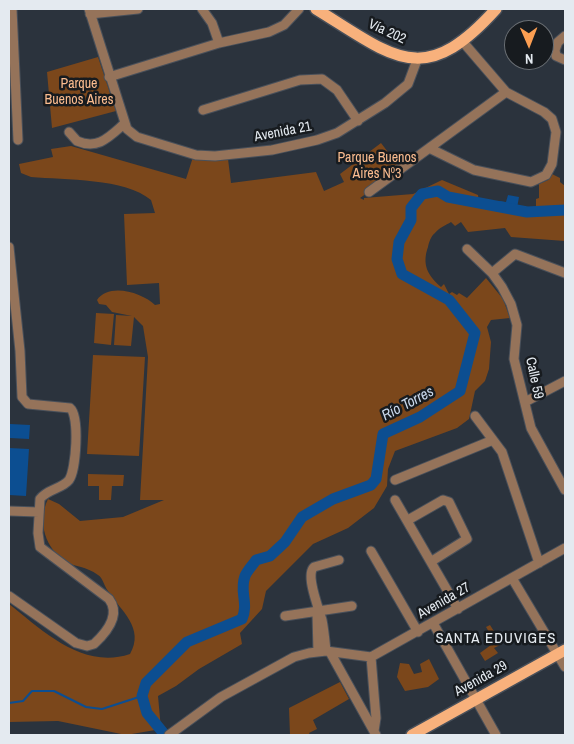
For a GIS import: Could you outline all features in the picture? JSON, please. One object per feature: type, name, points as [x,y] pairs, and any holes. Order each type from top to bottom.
[{"type":"main road","name":"Vía 202","points":[[316,9],[371,44],[393,54],[417,60],[436,56],[463,42],[496,9]]},
{"type":"main road","name":"Avenida 29","points":[[412,735],[475,698],[562,652]]},
{"type":"street","points":[[12,9],[18,140]]},
{"type":"street","points":[[69,132],[77,141],[97,144],[104,142],[126,127],[90,11],[138,9]]},
{"type":"street","points":[[202,9],[212,24],[219,43]]},
{"type":"street","points":[[110,77],[219,43],[269,32],[284,25],[300,9]]},
{"type":"street","points":[[565,36],[554,50],[556,56],[565,60]]},
{"type":"street","points":[[431,149],[474,170],[531,182],[546,176],[552,164],[556,132],[552,119],[544,112],[506,92],[463,42]]},
{"type":"street","name":"Avenida 21","points":[[126,127],[137,137],[196,154],[215,156],[272,150],[317,140],[337,133],[358,122],[408,84],[417,60]]},
{"type":"street","points":[[203,110],[300,80],[322,78],[337,90],[358,122]]},
{"type":"street","points":[[370,192],[506,92]]},
{"type":"street","points":[[9,247],[11,289],[20,351],[22,397],[24,401],[33,405],[70,408],[76,420],[74,471],[68,481],[42,496],[38,533],[40,547],[109,600],[115,609],[114,619],[94,644],[80,645],[19,605],[9,596]]},
{"type":"street","name":"Calle 59","points":[[467,249],[492,273],[502,287],[516,320],[514,359],[531,428],[565,490]]},
{"type":"street","points":[[492,273],[515,254],[565,273]]},
{"type":"street","points":[[525,402],[564,384]]},
{"type":"street","points":[[475,416],[502,452],[539,563]]},
{"type":"street","points":[[395,480],[493,440]]},
{"type":"street","points":[[395,500],[458,609]]},
{"type":"street","points":[[408,520],[443,500],[449,502],[467,536],[466,542],[432,562]]},
{"type":"street","points":[[9,511],[39,512]]},
{"type":"street","name":"Avenida 27","points":[[371,657],[565,548]]},
{"type":"street","points":[[371,551],[418,632]]},
{"type":"street","points":[[339,560],[314,567],[310,574],[317,612],[321,618],[325,652],[375,733]]},
{"type":"street","points":[[512,578],[562,652],[565,667]]},
{"type":"street","points":[[285,616],[352,606]]},
{"type":"street","points":[[433,623],[496,735]]},
{"type":"street","points":[[171,735],[221,697],[294,657],[325,652],[371,657],[376,718],[375,733]]},
{"type":"green space","name":"Parque Buenos Aires","points":[[98,57],[116,111],[52,128],[47,72]]},
{"type":"green space","name":"Parque Buenos Aires Nº3","points":[[381,143],[401,169],[360,198],[364,200],[364,198],[413,194],[442,180],[478,195],[479,203],[536,211],[536,199],[539,198],[539,184],[548,180],[552,174],[560,178],[560,182],[565,186],[565,241],[511,237],[505,228],[468,232],[461,222],[455,226],[451,222],[445,225],[430,239],[426,253],[426,264],[429,274],[436,283],[441,287],[444,284],[449,294],[452,292],[457,295],[459,293],[467,298],[486,278],[503,299],[510,318],[491,320],[487,327],[491,342],[489,369],[485,381],[475,391],[469,419],[457,428],[395,451],[388,469],[387,486],[374,508],[348,528],[313,544],[266,591],[262,609],[240,633],[242,644],[158,696],[161,729],[126,735],[58,721],[9,722],[9,604],[50,636],[80,652],[96,657],[113,658],[130,654],[134,645],[135,636],[130,620],[107,589],[100,576],[59,557],[48,542],[43,526],[43,517],[48,499],[59,504],[80,521],[123,517],[164,500],[140,500],[148,357],[143,326],[134,317],[131,346],[114,345],[116,315],[132,316],[112,312],[106,305],[99,304],[97,300],[109,292],[126,291],[135,293],[155,305],[160,304],[159,283],[127,285],[124,214],[155,213],[151,200],[140,193],[111,184],[94,181],[31,177],[21,173],[19,164],[53,157],[51,149],[71,146],[186,179],[193,157],[228,159],[231,183],[316,172],[324,191],[344,182],[340,174]]},
{"type":"green space","points":[[96,313],[114,314],[111,345],[94,343]]},
{"type":"green space","points":[[93,355],[145,357],[139,456],[87,454]]},
{"type":"green space","points":[[88,474],[124,475],[123,486],[112,486],[111,500],[99,500],[99,486],[88,486]]},
{"type":"green space","points":[[490,625],[502,644],[494,648],[498,653],[485,661],[480,653],[491,645],[485,637],[489,632],[486,627]]},
{"type":"green space","points":[[429,659],[439,679],[428,687],[405,691],[397,677],[400,663],[409,664],[414,674],[422,672],[420,664]]},
{"type":"green space","points":[[340,682],[349,699],[313,720],[317,729],[309,733],[310,735],[290,735],[289,708]]},
{"type":"water","points":[[508,195],[519,197],[517,208],[498,205],[499,201],[506,202]]},
{"type":"water","points":[[10,424],[30,425],[29,439],[10,438]]},
{"type":"water","points":[[9,448],[29,449],[26,496],[9,495]]},
{"type":"waterway","name":"Río Torres","points":[[165,735],[147,713],[142,696],[146,683],[187,642],[242,619],[245,608],[243,582],[246,574],[256,560],[270,556],[285,542],[302,517],[333,499],[371,485],[376,479],[383,434],[420,417],[460,391],[475,333],[449,300],[402,274],[397,259],[399,242],[411,220],[411,208],[422,194],[438,191],[448,197],[527,212],[565,210]]},
{"type":"waterway","points":[[9,703],[23,701],[32,691],[54,691],[86,707],[102,709],[142,696]]},
{"type":"district","name":"SANTA EDUVIGES","points":[[496,639]]}]
